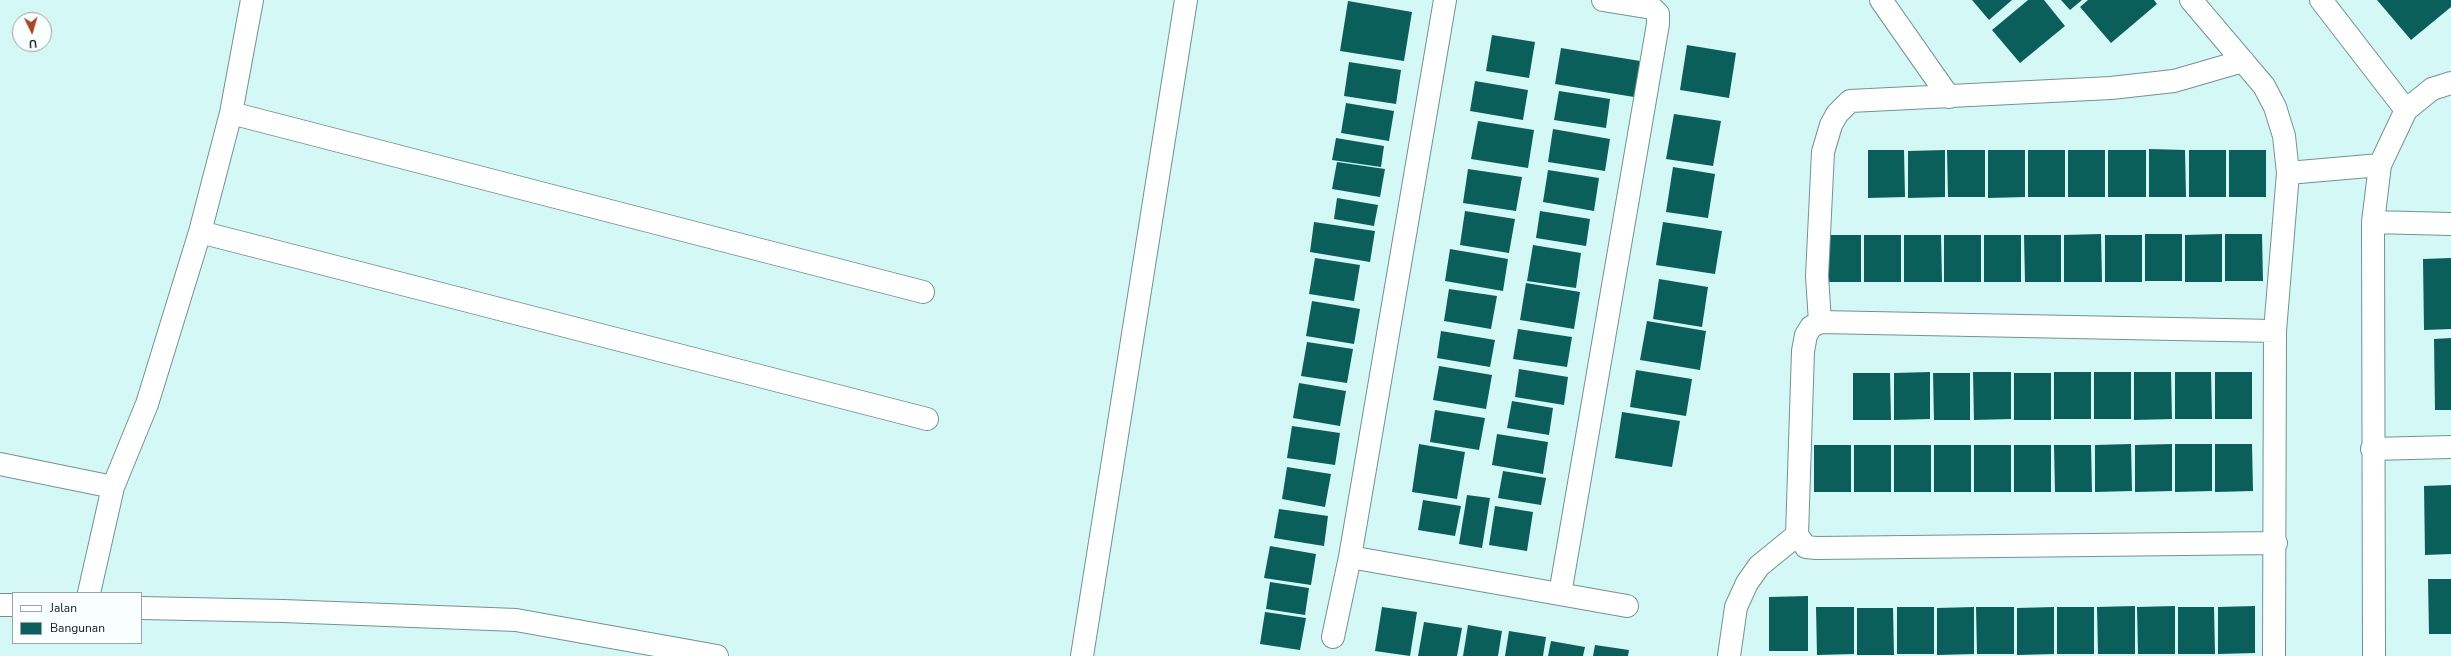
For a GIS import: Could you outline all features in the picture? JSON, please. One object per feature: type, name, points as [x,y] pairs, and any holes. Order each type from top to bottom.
[{"type":"street","points":[[89,592],[113,487],[147,404],[200,232],[231,113],[252,0]]},
{"type":"street","points":[[1082,656],[1186,0]]},
{"type":"street","points":[[1333,637],[1350,557],[1445,0]]},
{"type":"street","points":[[1560,594],[1658,24],[1658,14],[1652,8],[1603,0]]},
{"type":"street","points":[[1881,0],[1949,97]]},
{"type":"street","points":[[2191,0],[2264,86],[2275,107],[2284,136],[2288,173],[2275,330],[2276,542],[2274,656]]},
{"type":"street","points":[[2321,0],[2406,110]]},
{"type":"street","points":[[1820,322],[1818,276],[1823,152],[1831,125],[1837,114],[1850,101],[2110,88],[2174,81],[2243,61]]},
{"type":"street","points":[[2374,656],[2372,449],[2373,222],[2380,165],[2406,110],[2432,89],[2451,83]]},
{"type":"street","points":[[231,113],[923,292]]},
{"type":"street","points":[[2288,173],[2380,165]]},
{"type":"street","points":[[2373,222],[2451,224]]},
{"type":"street","points":[[200,232],[927,419]]},
{"type":"street","points":[[2275,330],[1820,322],[1811,327],[1806,335],[1803,351],[1797,535],[1806,548],[2276,542]]},
{"type":"street","points":[[2372,449],[2451,447]]},
{"type":"street","points":[[0,464],[113,487]]},
{"type":"street","points":[[1729,656],[1736,606],[1747,583],[1758,566],[1797,535]]},
{"type":"street","points":[[1350,557],[1627,606]]},
{"type":"street","points":[[0,605],[12,605]]},
{"type":"street","points":[[142,608],[283,610],[516,620],[717,656]]},
{"type":"building","points":[[1972,0],[2012,0],[1989,20]]},
{"type":"building","points":[[2028,0],[2044,0],[2065,26],[2020,63],[1992,30]]},
{"type":"building","points":[[2061,0],[2082,0],[2070,10]]},
{"type":"building","points":[[2088,0],[2154,0],[2157,4],[2111,43],[2080,7]]},
{"type":"building","points":[[2377,0],[2451,0],[2451,7],[2411,40]]},
{"type":"building","points":[[1348,1],[1412,12],[1404,61],[1340,51]]},
{"type":"building","points":[[1492,35],[1535,42],[1529,78],[1486,71]]},
{"type":"building","points":[[1687,45],[1736,53],[1729,98],[1680,90]]},
{"type":"building","points":[[1561,48],[1640,61],[1634,97],[1555,84]]},
{"type":"building","points":[[1349,62],[1401,70],[1396,104],[1344,96]]},
{"type":"building","points":[[1475,81],[1528,90],[1523,120],[1470,111]]},
{"type":"building","points":[[1559,91],[1610,99],[1606,128],[1554,120]]},
{"type":"building","points":[[1346,103],[1394,111],[1389,141],[1341,133]]},
{"type":"building","points":[[1674,114],[1721,121],[1713,166],[1666,159]]},
{"type":"building","points":[[1478,121],[1534,130],[1528,168],[1471,159]]},
{"type":"building","points":[[1553,129],[1610,139],[1605,171],[1548,162]]},
{"type":"building","points":[[1336,138],[1384,146],[1381,167],[1332,160]]},
{"type":"building","points":[[2149,149],[2185,150],[2186,197],[2149,197]]},
{"type":"building","points":[[1868,150],[1904,150],[1905,197],[1868,198]]},
{"type":"building","points":[[1945,150],[1945,197],[1908,198],[1908,151]]},
{"type":"building","points":[[1947,150],[1985,150],[1985,197],[1948,197]]},
{"type":"building","points":[[1988,150],[2025,150],[2025,197],[1988,198]]},
{"type":"building","points":[[2028,150],[2065,150],[2065,197],[2028,197]]},
{"type":"building","points":[[2068,150],[2105,150],[2105,197],[2068,197]]},
{"type":"building","points":[[2108,150],[2146,150],[2146,197],[2108,197]]},
{"type":"building","points":[[2189,150],[2226,150],[2226,197],[2189,197]]},
{"type":"building","points":[[2229,150],[2266,150],[2266,197],[2229,197]]},
{"type":"building","points":[[1337,162],[1385,169],[1380,197],[1332,189]]},
{"type":"building","points":[[1673,167],[1715,174],[1708,218],[1666,212]]},
{"type":"building","points":[[1468,169],[1522,177],[1516,211],[1463,203]]},
{"type":"building","points":[[1548,170],[1599,178],[1594,211],[1543,202]]},
{"type":"building","points":[[1337,198],[1378,205],[1374,226],[1334,219]]},
{"type":"building","points":[[1465,211],[1515,219],[1509,253],[1460,245]]},
{"type":"building","points":[[1540,211],[1590,219],[1586,246],[1536,238]]},
{"type":"building","points":[[1314,222],[1375,231],[1370,262],[1310,252]]},
{"type":"building","points":[[1663,222],[1722,231],[1715,274],[1656,265]]},
{"type":"building","points":[[2101,234],[2102,282],[2064,282],[2064,235]]},
{"type":"building","points":[[2145,234],[2182,234],[2182,281],[2145,281]]},
{"type":"building","points":[[2222,234],[2222,282],[2185,282],[2185,235]]},
{"type":"building","points":[[2225,234],[2262,234],[2263,281],[2225,281]]},
{"type":"building","points":[[1824,235],[1861,235],[1861,282],[1824,282]]},
{"type":"building","points":[[1864,235],[1901,235],[1901,282],[1864,282]]},
{"type":"building","points":[[1904,235],[1941,235],[1942,282],[1904,282]]},
{"type":"building","points":[[1944,235],[1981,235],[1981,282],[1944,282]]},
{"type":"building","points":[[1984,235],[2021,235],[2021,282],[1984,282]]},
{"type":"building","points":[[2024,235],[2061,235],[2061,282],[2025,282]]},
{"type":"building","points":[[2105,235],[2142,235],[2142,282],[2105,282]]},
{"type":"building","points":[[1533,245],[1581,253],[1576,288],[1527,281]]},
{"type":"building","points":[[1450,249],[1508,259],[1503,291],[1445,281]]},
{"type":"building","points":[[1315,258],[1360,265],[1354,301],[1309,294]]},
{"type":"building","points":[[2451,258],[2451,329],[2424,330],[2423,259]]},
{"type":"building","points":[[1659,279],[1708,287],[1702,327],[1653,319]]},
{"type":"building","points":[[1526,283],[1580,292],[1574,329],[1520,320]]},
{"type":"building","points":[[1449,289],[1497,296],[1491,329],[1444,321]]},
{"type":"building","points":[[1312,301],[1360,309],[1354,344],[1306,336]]},
{"type":"building","points":[[1647,321],[1706,331],[1700,370],[1640,360]]},
{"type":"building","points":[[1518,329],[1572,337],[1567,367],[1513,359]]},
{"type":"building","points":[[1441,331],[1495,340],[1490,367],[1437,358]]},
{"type":"building","points":[[2451,338],[2451,410],[2435,410],[2434,339]]},
{"type":"building","points":[[1307,342],[1353,349],[1347,383],[1301,376]]},
{"type":"building","points":[[1439,366],[1492,375],[1486,409],[1433,400]]},
{"type":"building","points":[[1519,369],[1568,377],[1564,405],[1515,397]]},
{"type":"building","points":[[1636,370],[1692,379],[1686,416],[1630,407]]},
{"type":"building","points":[[1930,372],[1930,419],[1894,420],[1894,373]]},
{"type":"building","points":[[1973,372],[2011,372],[2011,419],[1974,420]]},
{"type":"building","points":[[2054,372],[2091,372],[2091,419],[2054,419]]},
{"type":"building","points":[[2094,372],[2131,372],[2131,419],[2094,419]]},
{"type":"building","points":[[2134,372],[2171,372],[2172,419],[2134,420]]},
{"type":"building","points":[[2175,372],[2211,372],[2212,419],[2175,419]]},
{"type":"building","points":[[2215,372],[2252,372],[2252,419],[2215,419]]},
{"type":"building","points":[[1853,373],[1890,373],[1891,420],[1853,420]]},
{"type":"building","points":[[1933,373],[1970,373],[1970,420],[1934,420]]},
{"type":"building","points":[[2014,373],[2051,373],[2051,420],[2014,420]]},
{"type":"building","points":[[1299,383],[1346,391],[1340,426],[1293,418]]},
{"type":"building","points":[[1512,401],[1553,408],[1549,435],[1507,428]]},
{"type":"building","points":[[1435,410],[1485,418],[1479,450],[1430,442]]},
{"type":"building","points":[[1622,412],[1680,421],[1672,467],[1615,458]]},
{"type":"building","points":[[1292,426],[1340,433],[1335,465],[1287,458]]},
{"type":"building","points":[[1497,434],[1548,442],[1543,474],[1492,465]]},
{"type":"building","points":[[1419,444],[1465,452],[1457,499],[1412,492]]},
{"type":"building","points":[[2131,444],[2132,491],[2095,492],[2095,445]]},
{"type":"building","points":[[2172,444],[2172,491],[2135,492],[2135,445]]},
{"type":"building","points":[[2175,444],[2212,444],[2212,491],[2175,492]]},
{"type":"building","points":[[2215,444],[2252,444],[2253,491],[2215,492]]},
{"type":"building","points":[[1814,445],[1851,445],[1851,492],[1814,492]]},
{"type":"building","points":[[1854,445],[1891,445],[1891,492],[1854,492]]},
{"type":"building","points":[[1894,445],[1931,445],[1931,492],[1894,492]]},
{"type":"building","points":[[1934,445],[1971,445],[1971,492],[1934,492]]},
{"type":"building","points":[[1974,445],[2011,445],[2011,492],[1974,492]]},
{"type":"building","points":[[2014,445],[2051,445],[2051,492],[2014,492]]},
{"type":"building","points":[[2054,445],[2091,445],[2092,492],[2055,492]]},
{"type":"building","points":[[1287,467],[1331,474],[1325,507],[1282,499]]},
{"type":"building","points":[[1503,471],[1546,478],[1541,505],[1498,498]]},
{"type":"building","points":[[2451,485],[2451,554],[2425,555],[2424,486]]},
{"type":"building","points":[[1467,495],[1490,498],[1482,548],[1459,544]]},
{"type":"building","points":[[1423,500],[1461,506],[1455,536],[1418,530]]},
{"type":"building","points":[[1495,506],[1533,512],[1527,551],[1489,545]]},
{"type":"building","points":[[1279,509],[1328,516],[1324,546],[1274,538]]},
{"type":"building","points":[[1270,546],[1316,554],[1311,585],[1264,578]]},
{"type":"building","points":[[2428,579],[2451,579],[2451,634],[2429,634]]},
{"type":"building","points":[[1270,582],[1309,588],[1305,615],[1266,609]]},
{"type":"building","points":[[1808,596],[1808,651],[1769,651],[1769,597]]},
{"type":"building","points":[[2135,606],[2135,654],[2098,654],[2097,607]]},
{"type":"building","points":[[2175,606],[2175,654],[2138,654],[2137,607]]},
{"type":"building","points":[[2255,606],[2255,653],[2218,654],[2218,607]]},
{"type":"building","points":[[1382,607],[1417,612],[1410,656],[1375,651]]},
{"type":"building","points":[[1816,607],[1854,607],[1854,654],[1817,655]]},
{"type":"building","points":[[1897,607],[1934,607],[1934,654],[1897,654]]},
{"type":"building","points":[[1974,607],[1974,654],[1937,655],[1937,608]]},
{"type":"building","points":[[1976,607],[2014,607],[2014,654],[1977,654]]},
{"type":"building","points":[[2054,607],[2054,654],[2017,655],[2017,608]]},
{"type":"building","points":[[2057,607],[2094,607],[2094,654],[2057,654]]},
{"type":"building","points":[[2178,607],[2214,607],[2215,654],[2178,654]]},
{"type":"building","points":[[1857,608],[1893,608],[1894,655],[1857,655]]},
{"type":"building","points":[[1265,612],[1306,618],[1300,650],[1260,644]]},
{"type":"building","points":[[1424,622],[1462,628],[1457,656],[1418,656]]},
{"type":"building","points":[[1468,625],[1502,631],[1498,656],[1463,656]]},
{"type":"building","points":[[1509,631],[1546,637],[1543,656],[1505,656]]},
{"type":"building","points":[[1551,641],[1585,647],[1583,656],[1548,656]]},
{"type":"building","points":[[1595,645],[1629,650],[1628,656],[1593,656]]}]
